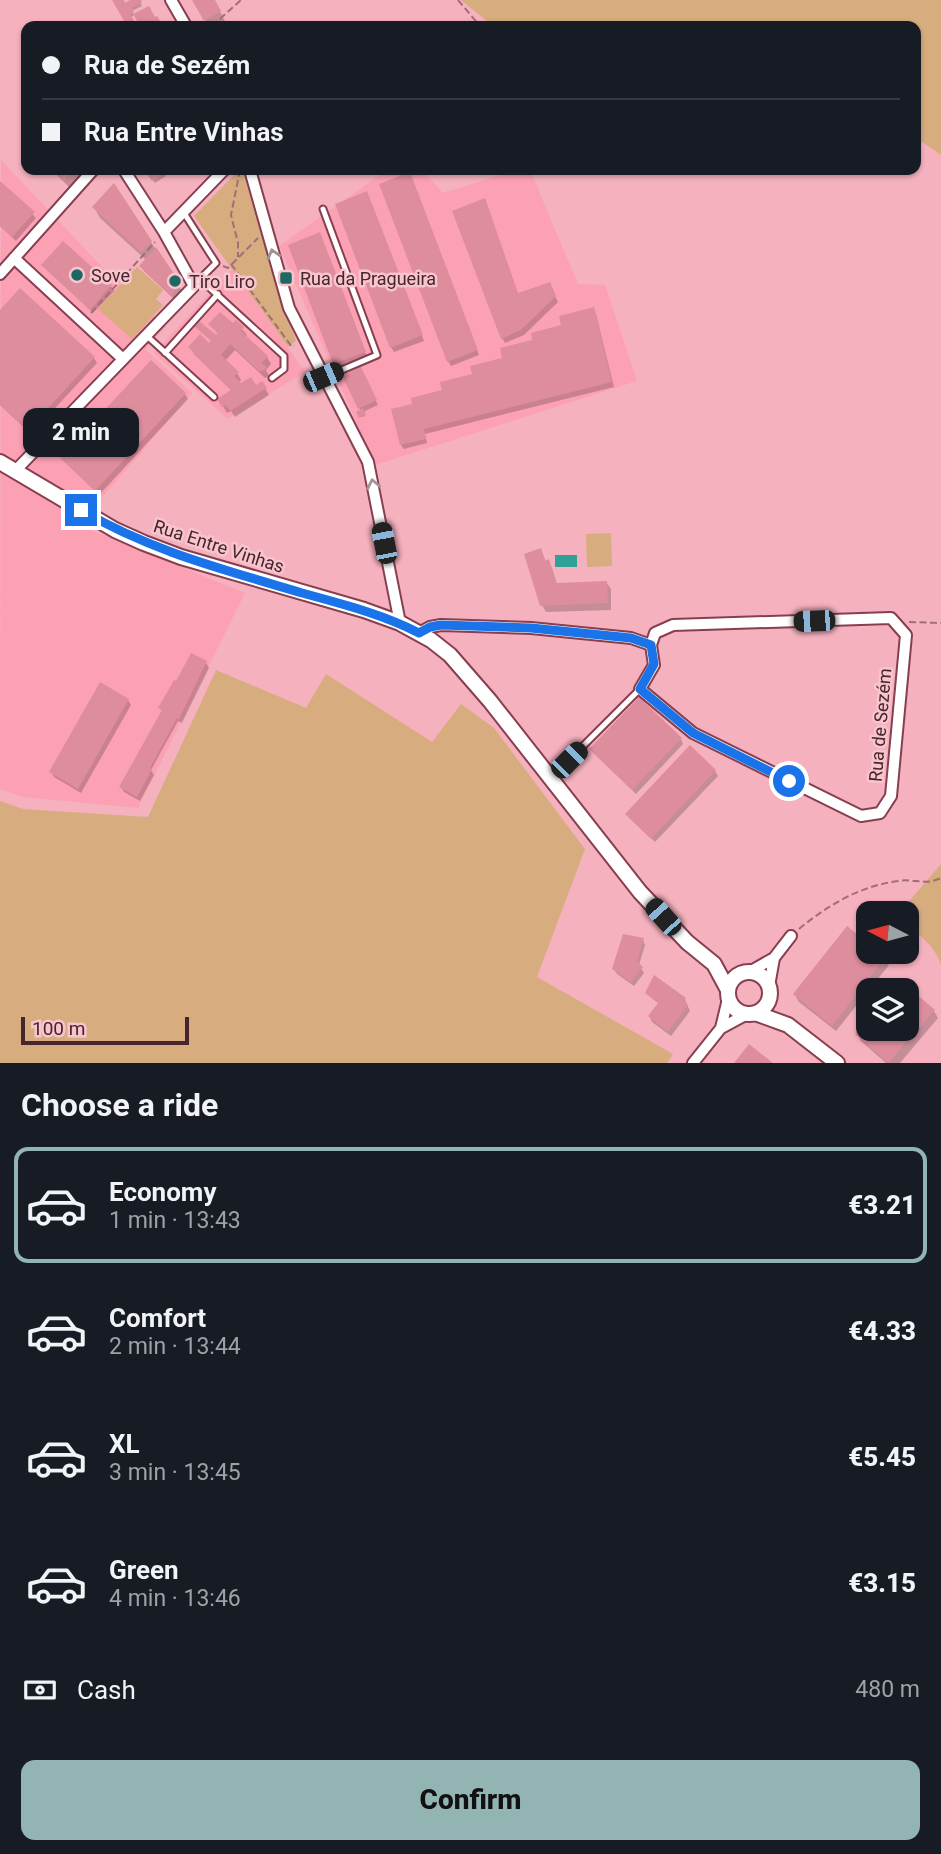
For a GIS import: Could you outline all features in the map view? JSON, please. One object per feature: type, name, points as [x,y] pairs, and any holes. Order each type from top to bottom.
[{"type":"street","points":[[171,0],[183,21]]},
{"type":"street","points":[[0,274],[89,175]]},
{"type":"street","points":[[15,471],[147,337],[197,282],[127,175]]},
{"type":"street","points":[[164,232],[220,175]]},
{"type":"street","points":[[251,175],[289,308],[368,462],[400,623]]},
{"type":"street","points":[[14,258],[123,359]]},
{"type":"street","name":"Rua Entre Vinhas","points":[[0,461],[115,530],[181,557],[364,610],[419,633],[450,655],[470,677],[640,892],[687,942],[714,964]]},
{"type":"street","points":[[640,689],[654,664],[651,645],[655,633],[673,625],[891,618],[898,625]]},
{"type":"street","points":[[419,633],[441,625],[531,628],[631,638],[651,645]]},
{"type":"street","name":"Rua de Sezém","points":[[640,689],[693,733],[861,816],[880,813],[891,796],[906,635],[898,625]]},
{"type":"street","points":[[693,1063],[720,1028],[733,979],[774,958],[791,936]]},
{"type":"street","points":[[720,1028],[765,1006],[774,958]]},
{"type":"street","points":[[714,964],[762,976],[788,1025]]},
{"type":"street","points":[[714,964],[735,1009],[788,1025],[837,1063]]},
{"type":"lane","points":[[323,209],[377,355],[323,377]]},
{"type":"lane","points":[[184,213],[216,263],[197,282],[218,294],[284,356],[284,369],[272,378]]},
{"type":"lane","points":[[165,353],[218,294]]},
{"type":"lane","points":[[147,337],[214,397]]},
{"type":"lane","points":[[551,778],[640,689]]},
{"type":"path","points":[[218,21],[241,0]]},
{"type":"path","points":[[458,0],[476,21]]},
{"type":"path","points":[[238,257],[238,243],[231,215],[239,175]]},
{"type":"path","points":[[216,263],[228,268],[267,230]]},
{"type":"path","points":[[83,321],[164,232]]},
{"type":"path","points":[[231,264],[292,347],[305,341]]},
{"type":"path","points":[[898,625],[914,621],[941,624]]},
{"type":"path","points":[[791,936],[826,907],[875,884],[902,880],[931,883],[941,878]]},
{"type":"shaded area","points":[[461,0],[941,0],[941,155],[921,141],[921,21],[487,21]]},
{"type":"shaded area","points":[[1,160],[120,286],[166,327],[145,349],[192,393],[78,525],[245,593],[138,808],[23,797],[0,789]]},
{"type":"shaded area","points":[[234,175],[244,175],[296,341],[288,347],[194,216]]},
{"type":"shaded area","points":[[380,175],[427,175],[443,193],[500,175],[532,175],[578,284],[605,285],[637,381],[375,465],[279,246]]},
{"type":"shaded area","points":[[137,267],[163,290],[156,299],[163,305],[132,339],[98,309]]},
{"type":"shaded area","points":[[232,269],[305,372],[228,419],[154,353]]},
{"type":"shaded area","points":[[611,533],[612,566],[587,567],[586,534]]},
{"type":"shaded area","points":[[216,670],[306,708],[326,674],[432,742],[461,704],[494,728],[585,849],[537,977],[673,1054],[667,1063],[0,1063],[0,801],[23,809],[148,817]]},
{"type":"shaded area","points":[[941,864],[941,965],[932,947],[919,935],[919,901],[909,901]]},
{"type":"water","points":[[555,555],[577,555],[577,567],[555,567]]},
{"type":"building","points":[[112,0],[124,0],[125,3],[141,0],[142,2],[132,8],[134,12],[130,14],[134,21],[124,21]]},
{"type":"building","points":[[192,0],[215,0],[221,11],[204,21]]},
{"type":"building","points":[[149,6],[160,21],[137,21],[133,14]]},
{"type":"building","points":[[148,175],[161,175],[152,181]]},
{"type":"building","points":[[402,175],[411,175],[478,350],[447,362],[379,184]]},
{"type":"building","points":[[0,181],[35,212],[12,237],[0,226]]},
{"type":"building","points":[[114,183],[152,241],[141,252],[92,207]]},
{"type":"building","points":[[367,191],[423,335],[390,348],[335,204]]},
{"type":"building","points":[[485,198],[518,293],[550,282],[556,296],[521,330],[501,339],[452,211]]},
{"type":"building","points":[[320,232],[366,352],[333,364],[288,245]]},
{"type":"building","name":"Sove","points":[[63,241],[112,285],[90,310],[41,265]]},
{"type":"building","points":[[156,247],[181,284],[171,295],[139,266]]},
{"type":"building","points":[[20,288],[95,357],[28,430],[0,405],[0,310]]},
{"type":"building","points":[[594,307],[612,382],[424,429],[426,439],[400,445],[391,409],[412,404],[411,398],[442,390],[440,382],[472,374],[470,366],[502,358],[500,348],[532,340],[531,333],[561,325],[559,316]]},
{"type":"building","points":[[220,312],[233,323],[236,320],[244,327],[241,331],[268,356],[262,363],[267,368],[260,372],[230,344],[221,355],[239,372],[234,376],[241,383],[251,377],[256,385],[262,381],[267,388],[230,411],[226,405],[222,407],[217,399],[231,390],[188,347],[200,334],[209,343],[211,341],[194,326],[199,321],[216,335],[218,333],[208,324]]},
{"type":"building","points":[[151,360],[186,393],[95,491],[60,458]]},
{"type":"building","points":[[361,367],[377,400],[358,409],[342,376]]},
{"type":"building","points":[[363,408],[366,414],[359,418],[356,412]]},
{"type":"building","points":[[541,548],[545,561],[549,559],[556,583],[607,581],[608,603],[540,606],[524,554]]},
{"type":"building","points":[[191,653],[207,661],[137,797],[119,787],[162,710],[158,708]]},
{"type":"building","points":[[100,682],[129,699],[78,789],[49,772]]},
{"type":"building","points":[[639,697],[682,738],[632,790],[589,749]]},
{"type":"building","points":[[690,745],[716,770],[651,839],[625,814]]},
{"type":"building","points":[[847,926],[856,933],[856,964],[881,964],[870,978],[856,978],[856,995],[832,1026],[793,994]]},
{"type":"building","points":[[623,934],[644,938],[637,961],[643,967],[631,982],[612,969]]},
{"type":"building","points":[[654,975],[686,998],[684,1001],[688,1005],[668,1032],[648,1016],[658,1003],[645,993]]},
{"type":"building","points":[[919,996],[935,1010],[919,1028]]},
{"type":"building","points":[[863,1041],[908,1041],[888,1063]]},
{"type":"building","points":[[749,1044],[773,1063],[734,1063]]},
{"type":"place","name":"Sove","points":[[77,275]]},
{"type":"place","name":"Rua da Pragueira","points":[[286,278]]},
{"type":"place","name":"Tiro Liro","points":[[175,281]]},
{"type":"route","points":[[81,510],[115,530],[181,557],[364,610],[419,633],[441,625],[531,628],[631,638],[651,645],[654,664],[640,689],[693,733],[789,781]]}]
